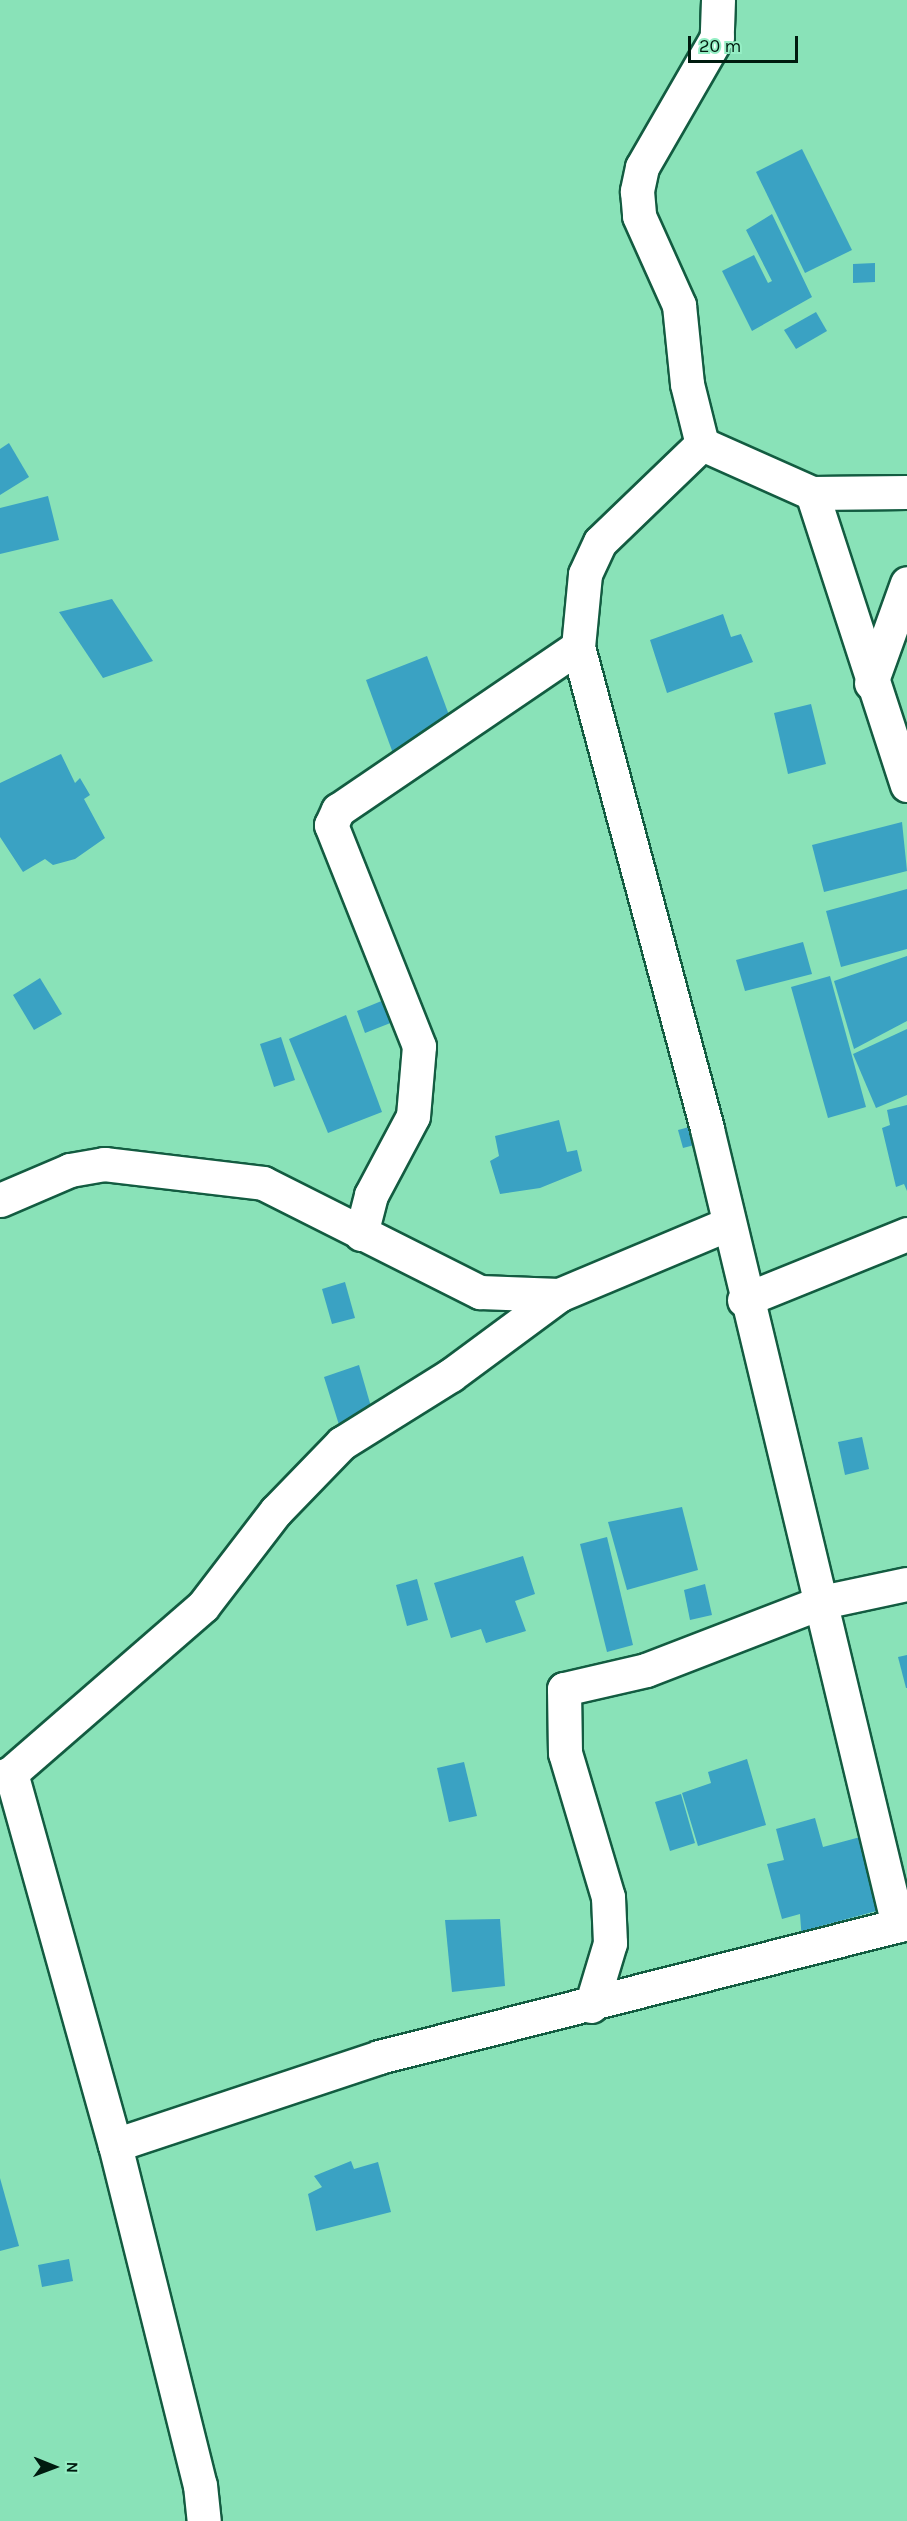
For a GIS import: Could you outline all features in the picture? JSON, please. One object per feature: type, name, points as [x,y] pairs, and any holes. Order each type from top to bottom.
[{"type":"street","points":[[702,444],[687,384],[679,305],[639,216],[637,191],[642,167],[717,37],[718,0]]},
{"type":"street","points":[[702,444],[812,493],[907,492]]},
{"type":"street","points":[[115,2145],[379,2057],[591,2006],[903,1924],[744,1300],[728,1224],[578,647],[585,574],[600,543],[702,444]]},
{"type":"street","points":[[812,493],[871,683],[907,785]]},
{"type":"street","points":[[871,683],[907,582]]},
{"type":"street","points":[[361,1234],[371,1195],[413,1116],[419,1046],[331,825],[338,810],[578,647]]},
{"type":"street","points":[[0,1200],[70,1170],[104,1164],[263,1183],[306,1201],[361,1234],[480,1292],[559,1295]]},
{"type":"street","points":[[204,2521],[200,2486],[115,2145],[6,1775],[203,1606],[276,1511],[342,1443],[451,1375],[559,1295],[728,1224]]},
{"type":"street","points":[[744,1300],[907,1234]]},
{"type":"street","points":[[591,2006],[610,1943],[608,1897],[565,1753],[564,1689],[646,1670],[822,1602],[907,1584]]},
{"type":"building","points":[[802,149],[852,250],[805,273],[756,172]]},
{"type":"building","points":[[772,214],[812,297],[752,331],[722,271],[754,255],[768,283],[772,281],[746,230]]},
{"type":"building","points":[[875,263],[875,282],[853,283],[853,264]]},
{"type":"building","points":[[816,312],[827,331],[796,349],[784,330]]},
{"type":"building","points":[[9,443],[29,477],[0,495],[0,449]]},
{"type":"building","points":[[48,496],[59,540],[0,554],[0,508]]},
{"type":"building","points":[[112,599],[153,661],[103,678],[59,612]]},
{"type":"building","points":[[723,614],[731,637],[741,634],[753,662],[667,693],[650,640]]},
{"type":"building","points":[[427,656],[452,723],[401,775],[366,680]]},
{"type":"building","points":[[811,704],[826,764],[788,774],[774,713]]},
{"type":"building","points":[[61,754],[75,783],[80,778],[90,795],[84,799],[105,838],[75,859],[53,865],[45,859],[23,872],[0,837],[0,783]]},
{"type":"building","points":[[902,822],[907,871],[824,892],[812,845]]},
{"type":"building","points":[[907,889],[907,949],[841,967],[826,911]]},
{"type":"building","points":[[803,942],[812,974],[745,991],[736,960]]},
{"type":"building","points":[[907,956],[907,1021],[854,1049],[834,981]]},
{"type":"building","points":[[830,976],[866,1107],[828,1118],[791,987]]},
{"type":"building","points":[[40,978],[62,1014],[34,1030],[13,995]]},
{"type":"building","points":[[384,1000],[393,1022],[365,1033],[357,1011]]},
{"type":"building","points":[[346,1015],[382,1112],[328,1133],[289,1039]]},
{"type":"building","points":[[907,1029],[907,1095],[876,1108],[853,1054]]},
{"type":"building","points":[[281,1037],[295,1080],[274,1087],[260,1044]]},
{"type":"building","points":[[907,1105],[907,1191],[904,1184],[896,1187],[882,1128],[890,1125],[887,1110]]},
{"type":"building","points":[[559,1120],[567,1152],[577,1150],[582,1171],[540,1188],[500,1194],[490,1161],[499,1156],[495,1136]]},
{"type":"building","points":[[697,1125],[702,1143],[683,1148],[678,1130]]},
{"type":"building","points":[[345,1282],[355,1318],[332,1324],[322,1289]]},
{"type":"building","points":[[359,1365],[374,1417],[340,1428],[324,1377]]},
{"type":"building","points":[[862,1437],[869,1469],[845,1475],[838,1442]]},
{"type":"building","points":[[682,1507],[698,1570],[627,1590],[608,1522]]},
{"type":"building","points":[[607,1537],[633,1645],[607,1652],[580,1544]]},
{"type":"building","points":[[523,1556],[535,1594],[515,1601],[526,1631],[486,1643],[481,1629],[451,1638],[434,1583]]},
{"type":"building","points":[[417,1579],[428,1620],[407,1626],[396,1585]]},
{"type":"building","points":[[705,1584],[712,1615],[690,1620],[684,1590]]},
{"type":"building","points":[[907,1655],[907,1688],[906,1688],[898,1657]]},
{"type":"building","points":[[747,1759],[766,1825],[698,1846],[682,1793],[711,1783],[708,1772]]},
{"type":"building","points":[[464,1762],[477,1816],[449,1822],[437,1768]]},
{"type":"building","points":[[681,1794],[695,1843],[670,1851],[655,1802]]},
{"type":"building","points":[[815,1818],[823,1847],[864,1836],[884,1909],[810,1929],[832,1925],[803,1955],[800,1914],[782,1919],[767,1864],[784,1860],[776,1829]]},
{"type":"building","points":[[500,1919],[505,1986],[452,1992],[445,1920]]},
{"type":"building","points":[[351,2161],[354,2169],[378,2162],[391,2212],[316,2231],[308,2194],[322,2187],[314,2176]]},
{"type":"building","points":[[0,2178],[19,2246],[0,2251]]},
{"type":"building","points":[[69,2259],[73,2281],[42,2287],[38,2265]]}]
